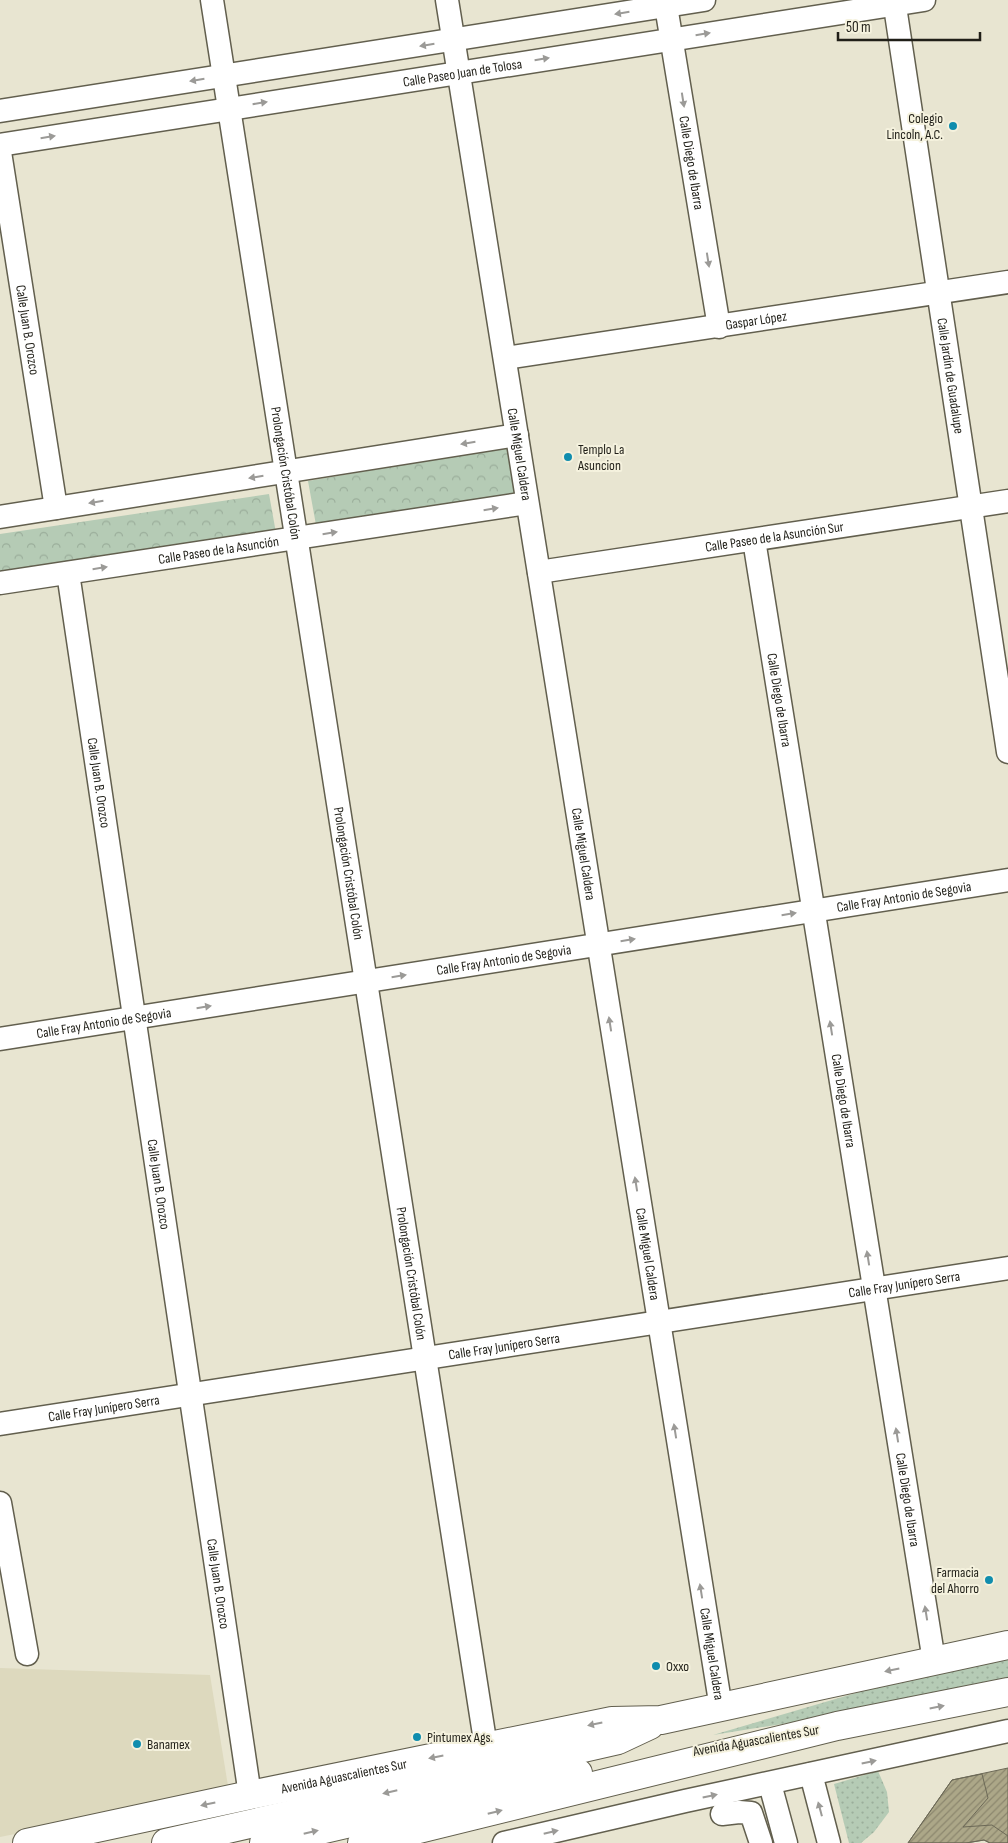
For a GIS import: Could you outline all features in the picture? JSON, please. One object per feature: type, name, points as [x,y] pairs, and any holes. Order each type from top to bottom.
[{"type":"main road","name":"Avenida Aguascalientes Sur","points":[[27,1843],[65,1838],[250,1794],[612,1721],[661,1720],[1008,1645]]},
{"type":"main road","name":"Avenida Aguascalientes Sur","points":[[362,1843],[837,1726],[1008,1692]]},
{"type":"main road","name":"Avenida Aguascalientes Sur","points":[[166,1843],[618,1740],[661,1720]]},
{"type":"main road","name":"Avenida Aguascalientes Sur","points":[[264,1843],[501,1788],[780,1733],[837,1726]]},
{"type":"main road","points":[[428,1843],[467,1818]]},
{"type":"street","name":"Prolongación Cristóbal Colón","points":[[212,0],[486,1747]]},
{"type":"street","name":"Calle Miguel Caldera","points":[[448,0],[720,1708]]},
{"type":"street","points":[[0,111],[454,40],[666,3],[704,0]]},
{"type":"street","name":"Calle Paseo Juan de Tolosa","points":[[0,145],[673,39],[894,2],[924,0]]},
{"type":"street","name":"Calle Jardín de Guadalupe","points":[[894,2],[1008,752]]},
{"type":"street","name":"Calle Diego de Ibarra","points":[[666,3],[719,327]]},
{"type":"street","name":"Calle Juan B. Orozco","points":[[0,152],[56,508]]},
{"type":"street","name":"Gaspar López","points":[[504,358],[1008,282]]},
{"type":"street","points":[[0,517],[517,435]]},
{"type":"street","name":"Calle Paseo de la Asunción Sur","points":[[539,572],[1008,501]]},
{"type":"street","name":"Calle Paseo de la Asunción","points":[[0,583],[528,503]]},
{"type":"street","name":"Calle Diego de Ibarra","points":[[754,540],[934,1661]]},
{"type":"street","name":"Calle Juan B. Orozco","points":[[68,573],[250,1794]]},
{"type":"street","name":"Calle Fray Antonio de Segovia","points":[[0,1039],[1008,880]]},
{"type":"street","name":"Calle Fray Junípero Serra","points":[[0,1424],[1008,1268]]},
{"type":"street","points":[[0,1503],[28,1654]]},
{"type":"street","points":[[504,1843],[1008,1731]]},
{"type":"street","points":[[810,1774],[829,1843]]},
{"type":"street","points":[[770,1784],[786,1843]]},
{"type":"street","points":[[722,1814],[751,1813],[761,1843]]},
{"type":"shaded area","points":[[0,1668],[210,1675],[228,1786],[0,1837]]},
{"type":"green space","points":[[507,447],[517,494],[316,525],[308,481]]},
{"type":"green space","points":[[269,494],[276,533],[0,574],[0,534]]},
{"type":"green space","points":[[1008,1657],[1008,1681],[901,1705],[713,1735],[897,1681]]},
{"type":"green space","points":[[878,1771],[887,1792],[889,1812],[874,1832],[861,1843],[849,1843],[834,1784]]},
{"type":"building","points":[[1008,1768],[1008,1843],[990,1843],[984,1840],[966,1843],[908,1843],[952,1780]]},
{"type":"building","points":[[982,1774],[988,1798],[963,1827],[992,1825],[1008,1836],[1008,1843],[990,1843],[984,1840],[966,1843],[908,1843],[952,1780]]},
{"type":"place","name":"Colegio Lincoln, A.C.","points":[[953,126]]},
{"type":"place","name":"Templo La Asuncion","points":[[568,457]]},
{"type":"place","name":"Farmacia del Ahorro","points":[[989,1580]]},
{"type":"place","name":"Oxxo","points":[[656,1666]]},
{"type":"place","name":"Pintumex Ags.","points":[[417,1737]]},
{"type":"place","name":"Banamex","points":[[137,1744]]}]
